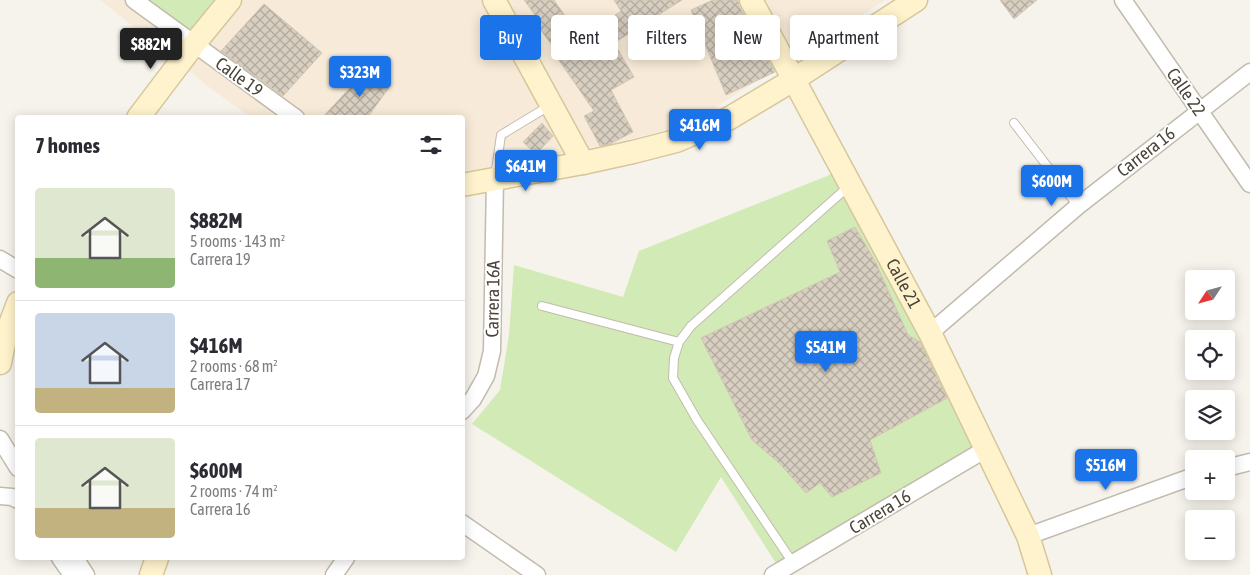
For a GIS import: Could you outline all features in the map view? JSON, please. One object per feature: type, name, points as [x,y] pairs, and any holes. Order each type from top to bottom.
[{"type":"main road","points":[[140,115],[230,0]]},
{"type":"main road","points":[[494,0],[583,163]]},
{"type":"main road","name":"Calle 21","points":[[751,0],[930,334],[1028,536],[1040,575]]},
{"type":"main road","points":[[465,184],[583,163],[676,141],[728,118],[793,80],[916,0]]},
{"type":"main road","points":[[0,363],[5,338],[15,311]]},
{"type":"main road","points":[[151,575],[156,560]]},
{"type":"street","name":"Calle 19","points":[[134,0],[292,115]]},
{"type":"street","name":"Calle 22","points":[[1122,0],[1250,184]]},
{"type":"street","name":"Carrera 16","points":[[930,334],[1078,206],[1250,72]]},
{"type":"street","name":"Carrera 16A","points":[[465,407],[486,376],[492,351],[495,179]]},
{"type":"street","points":[[0,260],[15,268]]},
{"type":"street","points":[[0,439],[15,463]]},
{"type":"street","name":"Carrera 16","points":[[773,575],[986,449]]},
{"type":"street","points":[[1235,466],[1250,462]]},
{"type":"street","points":[[1028,536],[1185,479]]},
{"type":"street","points":[[0,496],[15,498]]},
{"type":"street","points":[[465,525],[537,575]]},
{"type":"street","points":[[61,560],[72,575]]},
{"type":"street","points":[[76,560],[86,575]]},
{"type":"street","points":[[334,575],[345,560]]},
{"type":"lane","points":[[495,179],[501,135],[551,105]]},
{"type":"lane","points":[[1014,123],[1078,206]]},
{"type":"lane","points":[[793,563],[697,420],[673,378],[674,358],[679,342],[691,326],[850,184]]},
{"type":"lane","points":[[542,306],[679,342]]},
{"type":"shaded area","points":[[100,0],[885,0],[861,15],[790,15],[790,60],[686,126],[465,178],[465,115],[247,115]]},
{"type":"green space","points":[[134,0],[230,0],[194,44]]},
{"type":"green space","points":[[842,170],[986,449],[781,571],[721,477],[676,552],[472,424],[500,390],[509,335],[514,265],[623,297],[639,251]]},
{"type":"building","points":[[524,0],[554,0],[564,15],[551,15],[551,44],[541,30],[541,15],[535,15]]},
{"type":"building","points":[[614,0],[682,0],[658,15],[628,15],[628,34],[618,40],[618,15],[615,15],[621,11]]},
{"type":"building","points":[[713,0],[738,0],[744,15],[715,15],[715,60],[768,60],[775,72],[726,95],[705,44],[705,15],[693,15],[691,10]]},
{"type":"building","points":[[1000,0],[1037,0],[1014,19]]},
{"type":"building","points":[[264,4],[322,53],[283,96],[221,51]]},
{"type":"building","points":[[618,50],[634,77],[611,90],[633,132],[610,144],[600,146],[584,116],[594,111],[559,60],[618,60]]},
{"type":"building","points":[[368,68],[391,85],[369,115],[325,115]]},
{"type":"building","points":[[542,123],[553,136],[536,154],[523,142]]},
{"type":"building","points":[[855,227],[876,263],[908,335],[920,342],[947,398],[870,440],[881,473],[832,497],[820,483],[806,493],[779,463],[752,440],[701,338],[840,272],[827,241]]}]
